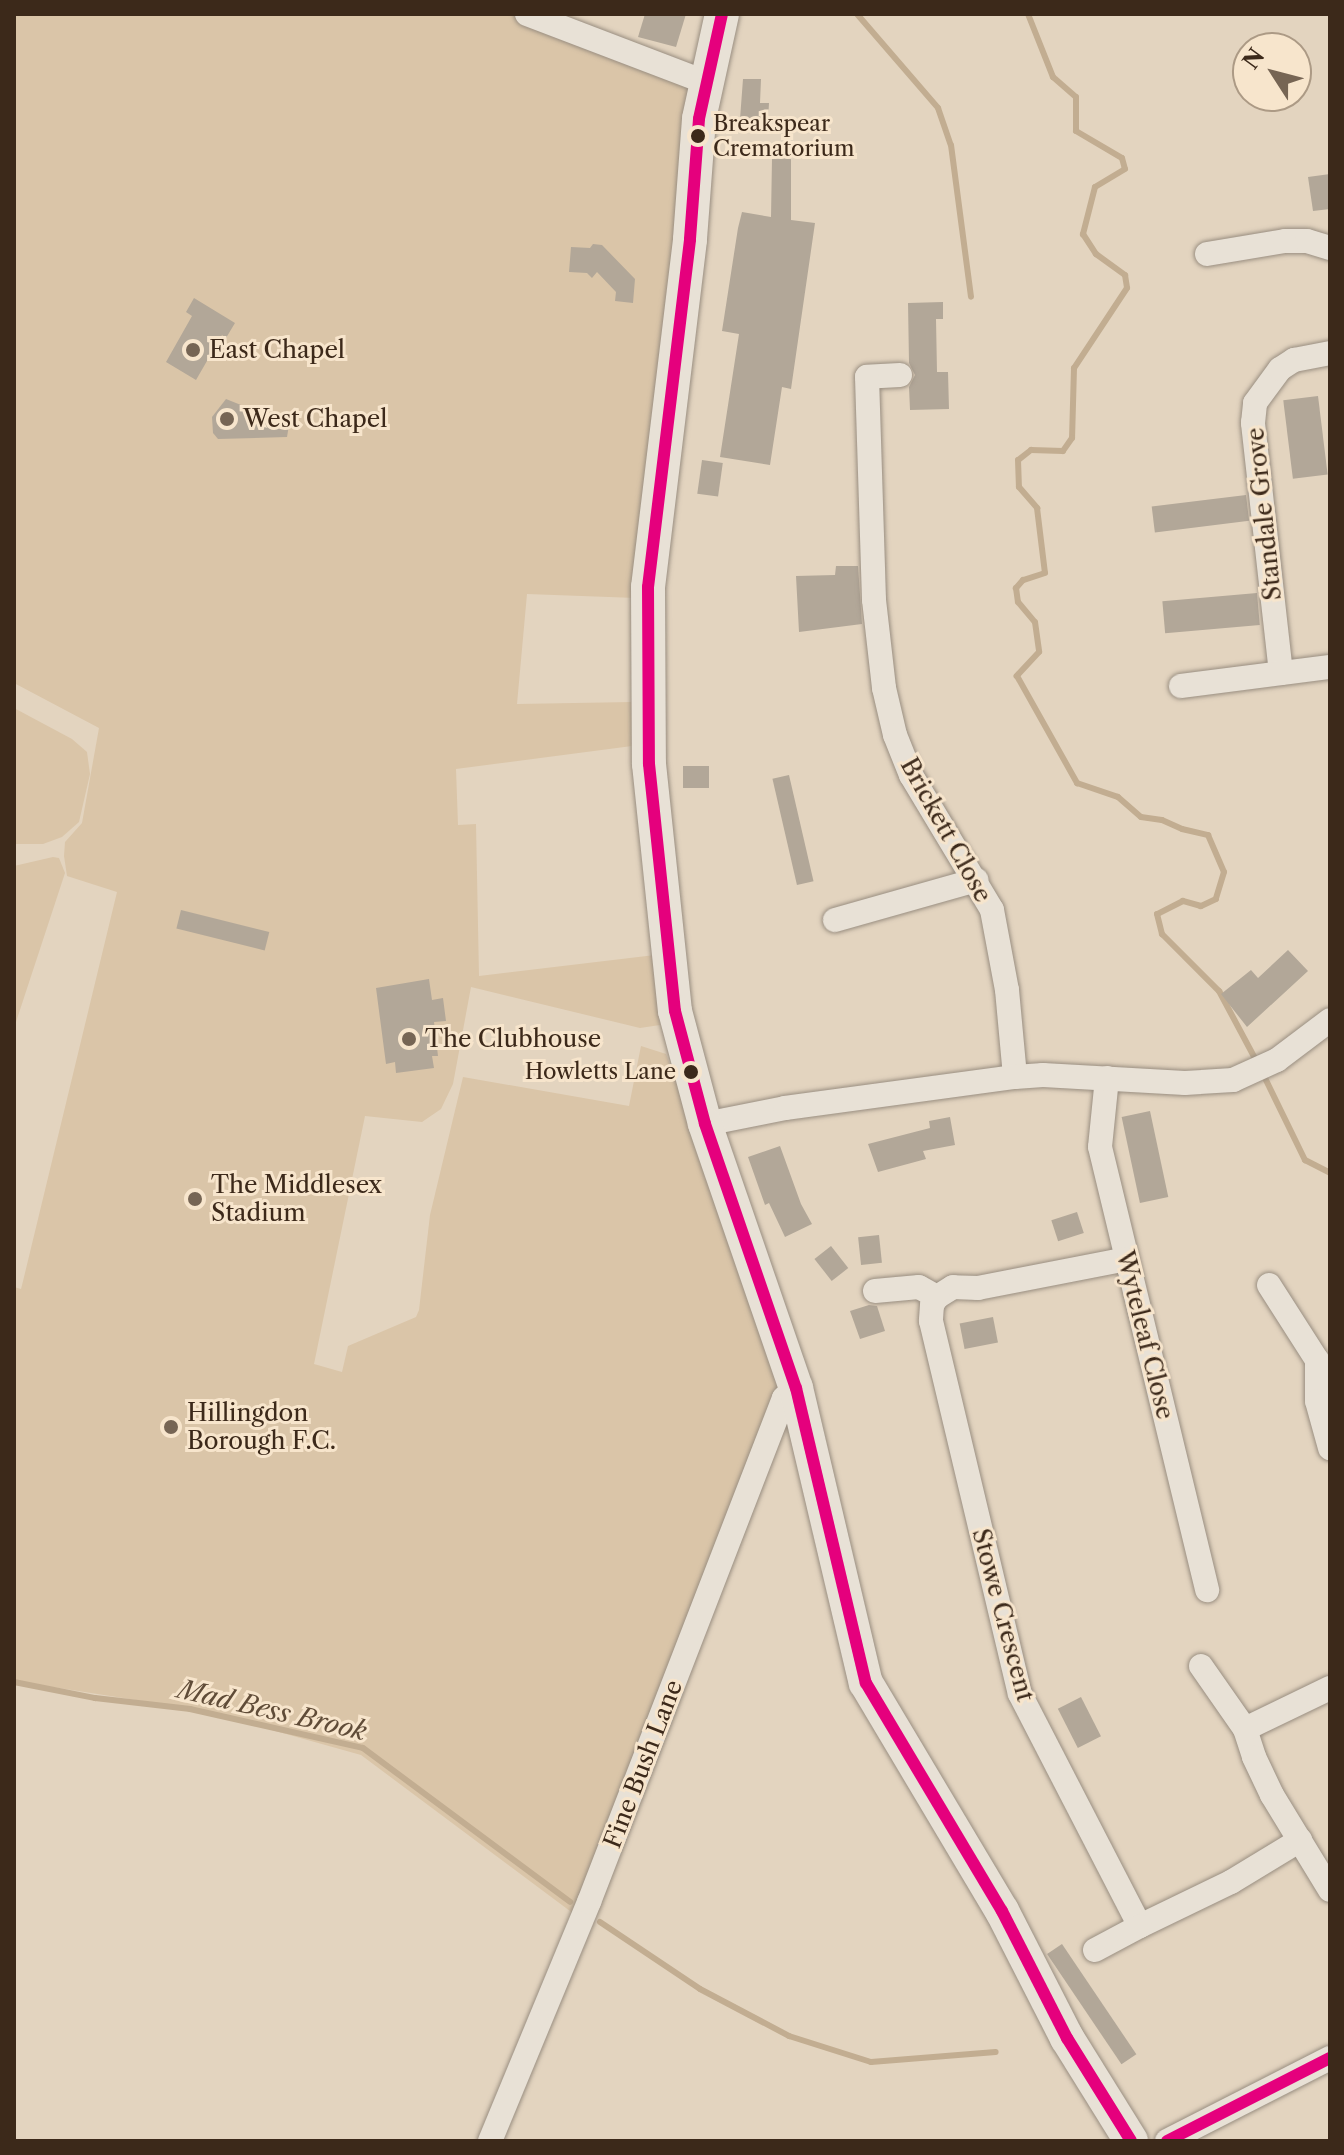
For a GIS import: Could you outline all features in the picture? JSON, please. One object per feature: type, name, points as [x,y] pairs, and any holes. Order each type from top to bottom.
[{"type":"street","points":[[527,14],[705,82]]},
{"type":"street","points":[[722,14],[705,82],[664,474],[648,587],[648,722],[661,897],[675,1011],[705,1124],[796,1388],[866,1683],[1002,1911],[1067,2038],[1131,2141]]},
{"type":"street","points":[[1207,254],[1285,241],[1307,241],[1330,248]]},
{"type":"street","name":"Standale Grove","points":[[1281,673],[1253,423],[1255,403],[1280,369],[1294,360],[1330,353]]},
{"type":"street","name":"Brickett Close","points":[[900,375],[867,377],[874,600],[884,688],[895,735],[911,775],[992,910],[1000,946],[1015,1077]]},
{"type":"street","points":[[1181,686],[1330,667]]},
{"type":"street","points":[[835,920],[976,880]]},
{"type":"street","points":[[705,1124],[785,1108],[1015,1077],[1185,1083],[1233,1080],[1272,1063],[1330,1020]]},
{"type":"street","name":"Wyteleaf Close","points":[[1107,1078],[1100,1147],[1207,1590]]},
{"type":"street","points":[[875,1291],[919,1287],[937,1297],[953,1287],[978,1288],[1127,1259]]},
{"type":"street","points":[[1269,1285],[1323,1358],[1317,1401],[1330,1448]]},
{"type":"street","name":"Stowe Crescent","points":[[937,1297],[931,1321],[1020,1694],[1140,1926]]},
{"type":"street","name":"Fine Bush Lane","points":[[490,2141],[589,1902],[784,1398],[796,1388]]},
{"type":"street","points":[[1201,1666],[1245,1729],[1260,1770],[1330,1890]]},
{"type":"street","points":[[1245,1729],[1330,1688]]},
{"type":"street","points":[[1095,1950],[1231,1882],[1300,1840]]},
{"type":"street","points":[[1167,2141],[1330,2058]]},
{"type":"shaded area","points":[[14,14],[508,14],[699,87],[636,598],[527,594],[517,704],[632,702],[632,746],[456,769],[458,825],[476,824],[479,976],[655,955],[660,1025],[640,1028],[471,987],[453,1084],[441,1109],[422,1122],[365,1116],[314,1364],[342,1372],[348,1346],[416,1317],[430,1215],[463,1077],[629,1106],[641,1046],[666,1054],[783,1375],[574,1914],[361,1755],[200,1710],[14,1681],[14,1287],[21,1289],[117,892],[67,876],[64,856],[65,842],[82,823],[99,728],[14,683]]},
{"type":"shaded area","points":[[14,708],[72,739],[87,752],[90,774],[79,822],[62,837],[43,844],[14,844]]},
{"type":"shaded area","points":[[59,858],[65,873],[14,1028],[14,866]]},
{"type":"building","points":[[645,14],[686,14],[676,47],[638,37]]},
{"type":"building","points":[[743,79],[761,79],[760,103],[769,103],[768,121],[740,119]]},
{"type":"building","points":[[772,158],[791,159],[791,220],[815,223],[791,389],[782,387],[770,465],[720,457],[739,334],[722,331],[738,228],[742,212],[771,217]]},
{"type":"building","points":[[1330,174],[1330,209],[1313,211],[1308,177]]},
{"type":"building","points":[[593,244],[602,245],[635,279],[633,303],[615,301],[616,292],[597,272],[592,278],[587,273],[569,272],[571,247],[590,248]]},
{"type":"building","name":"East Chapel","points":[[194,298],[235,323],[226,338],[222,335],[196,380],[166,362],[192,316],[186,312]]},
{"type":"building","points":[[943,302],[943,319],[936,319],[937,372],[948,372],[949,409],[910,410],[909,387],[915,375],[909,363],[908,303]]},
{"type":"building","points":[[1318,396],[1328,474],[1293,479],[1283,400]]},
{"type":"building","points":[[226,399],[289,425],[287,437],[218,439],[213,433],[212,417]]},
{"type":"building","points":[[702,460],[723,463],[718,497],[697,494]]},
{"type":"building","points":[[1246,495],[1249,521],[1155,532],[1152,507]]},
{"type":"building","points":[[836,566],[858,566],[862,624],[799,632],[796,576],[835,575]]},
{"type":"building","points":[[1257,593],[1260,625],[1165,633],[1162,601]]},
{"type":"building","points":[[683,766],[709,766],[709,788],[683,788]]},
{"type":"building","points":[[789,775],[814,881],[797,885],[772,779]]},
{"type":"building","points":[[181,910],[269,932],[265,950],[176,928]]},
{"type":"building","points":[[1288,950],[1308,971],[1247,1027],[1221,994],[1251,970],[1258,978]]},
{"type":"building","name":"The Clubhouse","points":[[429,979],[432,1000],[443,998],[446,1021],[434,1022],[438,1056],[432,1056],[434,1068],[396,1073],[395,1062],[386,1064],[376,988]]},
{"type":"building","points":[[1150,1111],[1168,1197],[1140,1203],[1122,1117]]},
{"type":"building","points":[[950,1117],[955,1145],[923,1151],[926,1159],[878,1172],[868,1144],[930,1128],[929,1121]]},
{"type":"building","points":[[780,1146],[801,1204],[812,1224],[785,1237],[769,1203],[765,1205],[748,1157]]},
{"type":"building","points":[[1077,1212],[1084,1233],[1058,1241],[1051,1220]]},
{"type":"building","points":[[879,1235],[882,1263],[861,1265],[858,1237]]},
{"type":"building","points":[[831,1246],[848,1268],[832,1281],[814,1259]]},
{"type":"building","points":[[869,1305],[877,1306],[885,1331],[860,1339],[850,1311]]},
{"type":"building","points":[[993,1317],[998,1343],[965,1349],[960,1323]]},
{"type":"building","points":[[1081,1697],[1101,1736],[1078,1748],[1058,1709]]},
{"type":"building","points":[[1062,1944],[1136,2054],[1121,2064],[1047,1954]]},
{"type":"waterway","points":[[857,14],[938,108],[951,145],[971,297]]},
{"type":"waterway","points":[[1028,14],[1053,77],[1076,97],[1076,131],[1122,158],[1125,169],[1095,187],[1083,234],[1096,254],[1125,275],[1127,288],[1074,368],[1072,438],[1063,451],[1031,450],[1018,460],[1019,487],[1037,508],[1045,573],[1023,580],[1016,588],[1018,602],[1035,622],[1039,652],[1017,676],[1077,783],[1118,797],[1141,817],[1162,820],[1208,835],[1224,872],[1216,899],[1201,906],[1183,901],[1157,914],[1162,934],[1219,991],[1258,1064]]},
{"type":"waterway","points":[[1263,1074],[1305,1160],[1330,1173]]},
{"type":"waterway","name":"Mad Bess Brook","points":[[14,1682],[95,1698],[190,1709],[363,1748],[570,1902]]},
{"type":"waterway","name":"Mad Bess Brook","points":[[600,1922],[700,1989],[789,2036],[871,2062],[996,2052]]},
{"type":"transit line","points":[[722,14],[699,119],[690,240],[648,587],[649,764],[675,1011],[705,1124],[796,1388],[866,1683],[1002,1911],[1067,2038],[1131,2141]]},
{"type":"transit line","points":[[1167,2141],[1330,2058]]},
{"type":"place","name":"Breakspear Crematorium","points":[[698,136]]},
{"type":"place","name":"East Chapel","points":[[193,350]]},
{"type":"place","name":"West Chapel","points":[[227,419]]},
{"type":"place","name":"The Clubhouse","points":[[409,1039]]},
{"type":"place","name":"Howletts Lane","points":[[691,1072]]},
{"type":"place","name":"The Middlesex Stadium","points":[[195,1199]]},
{"type":"place","name":"Hillingdon Borough F.C.","points":[[171,1427]]}]
